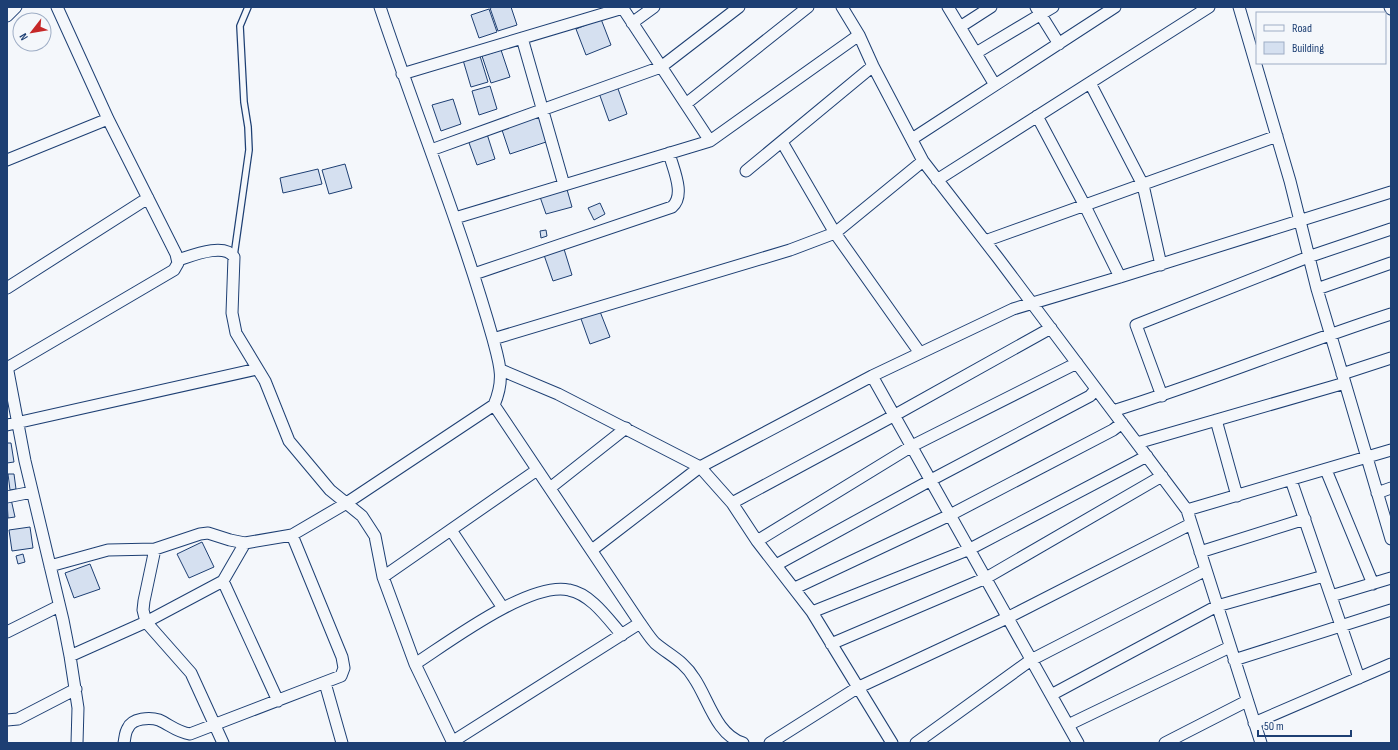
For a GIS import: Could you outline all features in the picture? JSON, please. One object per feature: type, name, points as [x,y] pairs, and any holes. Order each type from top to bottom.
[{"type":"street","points":[[7,16],[16,7]]},
{"type":"street","points":[[57,7],[108,119],[178,260],[177,266],[174,270],[7,367],[12,424],[32,492],[70,656],[78,708],[77,743]]},
{"type":"street","points":[[50,566],[108,550],[155,549],[200,534],[208,533],[245,543],[292,535],[345,504],[494,405],[499,393],[501,370],[493,339],[474,274],[455,218],[402,74],[380,7]]},
{"type":"street","points":[[402,74],[623,7],[632,23],[687,103],[710,140]]},
{"type":"street","points":[[632,23],[654,7]]},
{"type":"street","points":[[430,150],[661,67],[739,7]]},
{"type":"street","points":[[687,103],[808,7]]},
{"type":"street","points":[[842,7],[859,35],[873,66],[923,161],[1114,411],[1187,510],[1261,743]]},
{"type":"street","points":[[948,7],[995,85]]},
{"type":"street","points":[[960,27],[991,7]]},
{"type":"street","points":[[976,53],[1038,11],[1053,7]]},
{"type":"street","points":[[912,138],[1115,7]]},
{"type":"street","points":[[937,180],[1209,7]]},
{"type":"street","points":[[1239,7],[1301,222],[1317,288],[1390,533]]},
{"type":"street","points":[[1038,11],[1058,44]]},
{"type":"street","points":[[455,218],[710,140],[859,35]]},
{"type":"street","points":[[522,38],[564,185]]},
{"type":"street","points":[[746,170],[873,66]]},
{"type":"street","points":[[1090,83],[1143,185],[1161,265]]},
{"type":"street","points":[[1037,116],[1085,206],[1120,278]]},
{"type":"street","points":[[7,160],[108,119]]},
{"type":"street","points":[[985,241],[1277,136]]},
{"type":"street","points":[[782,142],[835,233],[920,353]]},
{"type":"street","points":[[474,274],[672,207],[677,202],[679,194],[669,153]]},
{"type":"street","points":[[493,339],[790,250],[835,233],[923,161]]},
{"type":"street","points":[[592,550],[700,467],[872,376],[1013,309],[1120,278],[1301,222],[1391,192]]},
{"type":"street","points":[[7,288],[148,198]]},
{"type":"street","points":[[1162,396],[1136,326],[1310,256],[1391,229]]},
{"type":"street","points":[[178,260],[212,251],[226,251],[234,257],[233,323],[242,344],[270,392],[289,441],[330,490],[345,504],[362,516],[375,536],[383,578],[415,664],[453,742],[640,623]]},
{"type":"street","points":[[1317,288],[1391,263]]},
{"type":"street","points":[[1114,411],[1162,396],[1331,333],[1391,314]]},
{"type":"street","points":[[732,503],[1051,328]]},
{"type":"street","points":[[1137,443],[1216,420],[1344,379],[1391,358]]},
{"type":"street","points":[[757,541],[912,446],[1077,363]]},
{"type":"street","points":[[12,424],[257,369]]},
{"type":"street","points":[[501,370],[558,394],[700,467],[732,503],[757,541],[795,588],[812,612],[857,688],[892,743]]},
{"type":"street","points":[[872,376],[1078,743]]},
{"type":"street","points":[[776,566],[931,480],[1090,396],[1096,389]]},
{"type":"street","points":[[494,405],[640,623],[655,643],[679,659],[694,678],[721,726],[736,741],[743,743]]},
{"type":"street","points":[[1216,420],[1237,496]]},
{"type":"street","points":[[795,588],[950,515],[1113,430],[1122,423]]},
{"type":"street","points":[[550,488],[626,428]]},
{"type":"street","points":[[1187,510],[1391,450]]},
{"type":"street","points":[[812,612],[970,549],[1147,456]]},
{"type":"street","points":[[383,578],[537,470]]},
{"type":"street","points":[[1326,470],[1373,584]]},
{"type":"street","points":[[831,644],[986,578],[1162,476]]},
{"type":"street","points":[[1291,480],[1359,678]]},
{"type":"street","points":[[1377,492],[1391,488]]},
{"type":"street","points":[[7,497],[32,492]]},
{"type":"street","points":[[1200,552],[1304,519]]},
{"type":"street","points":[[770,743],[857,688],[1007,618],[1191,524]]},
{"type":"street","points":[[452,530],[503,608]]},
{"type":"street","points":[[124,743],[128,727],[136,720],[148,718],[158,720],[180,732],[190,734],[215,726],[341,676],[344,668],[343,662],[292,535]]},
{"type":"street","points":[[70,656],[146,622],[224,581],[245,543]]},
{"type":"street","points":[[155,549],[144,601],[143,610],[146,622],[191,673],[222,743]]},
{"type":"street","points":[[916,743],[1031,660],[1206,570]]},
{"type":"street","points":[[1051,695],[1218,606],[1324,576]]},
{"type":"street","points":[[1331,596],[1391,578]]},
{"type":"street","points":[[224,581],[278,701]]},
{"type":"street","points":[[415,664],[503,608],[552,589],[570,590],[594,604],[622,635]]},
{"type":"street","points":[[7,632],[59,606]]},
{"type":"street","points":[[1234,660],[1391,610]]},
{"type":"street","points":[[1068,725],[1230,647]]},
{"type":"street","points":[[1254,723],[1391,664]]},
{"type":"street","points":[[325,683],[342,743]]},
{"type":"street","points":[[7,720],[18,719],[76,689]]},
{"type":"street","points":[[1165,743],[1247,701]]},
{"type":"lane","points":[[234,257],[249,150],[248,127],[244,102],[240,26],[248,7]]},
{"type":"building","points":[[511,7],[517,25],[498,31],[490,8]]},
{"type":"building","points":[[489,9],[497,32],[479,38],[471,15]]},
{"type":"building","points":[[601,19],[611,45],[586,55],[576,29]]},
{"type":"building","points":[[501,50],[510,77],[491,83],[482,56]]},
{"type":"building","points":[[480,56],[488,82],[471,87],[463,60]]},
{"type":"building","points":[[490,86],[497,109],[479,115],[472,91]]},
{"type":"building","points":[[617,86],[627,114],[609,121],[599,93]]},
{"type":"building","points":[[453,99],[461,124],[441,131],[432,105]]},
{"type":"building","points":[[540,113],[549,141],[510,154],[501,127]]},
{"type":"building","points":[[487,134],[495,159],[477,165],[468,140]]},
{"type":"building","points":[[345,164],[352,188],[329,194],[322,170]]},
{"type":"building","points":[[318,169],[322,184],[283,193],[280,178]]},
{"type":"building","points":[[566,186],[572,207],[546,214],[539,194]]},
{"type":"building","points":[[600,203],[605,214],[594,220],[588,208]]},
{"type":"building","points":[[546,230],[547,236],[541,238],[540,231]]},
{"type":"building","points":[[564,249],[572,275],[553,281],[544,255]]},
{"type":"building","points":[[599,309],[610,337],[590,344],[580,316]]},
{"type":"building","points":[[7,443],[11,443],[14,462],[7,463]]},
{"type":"building","points":[[8,474],[14,474],[16,489],[10,490]]},
{"type":"building","points":[[11,499],[15,517],[8,518],[7,500]]},
{"type":"building","points":[[30,527],[33,548],[12,551],[9,530]]},
{"type":"building","points":[[202,542],[214,567],[189,578],[177,554]]},
{"type":"building","points":[[23,554],[25,562],[18,564],[16,556]]},
{"type":"building","points":[[90,564],[100,589],[74,598],[65,573]]}]
